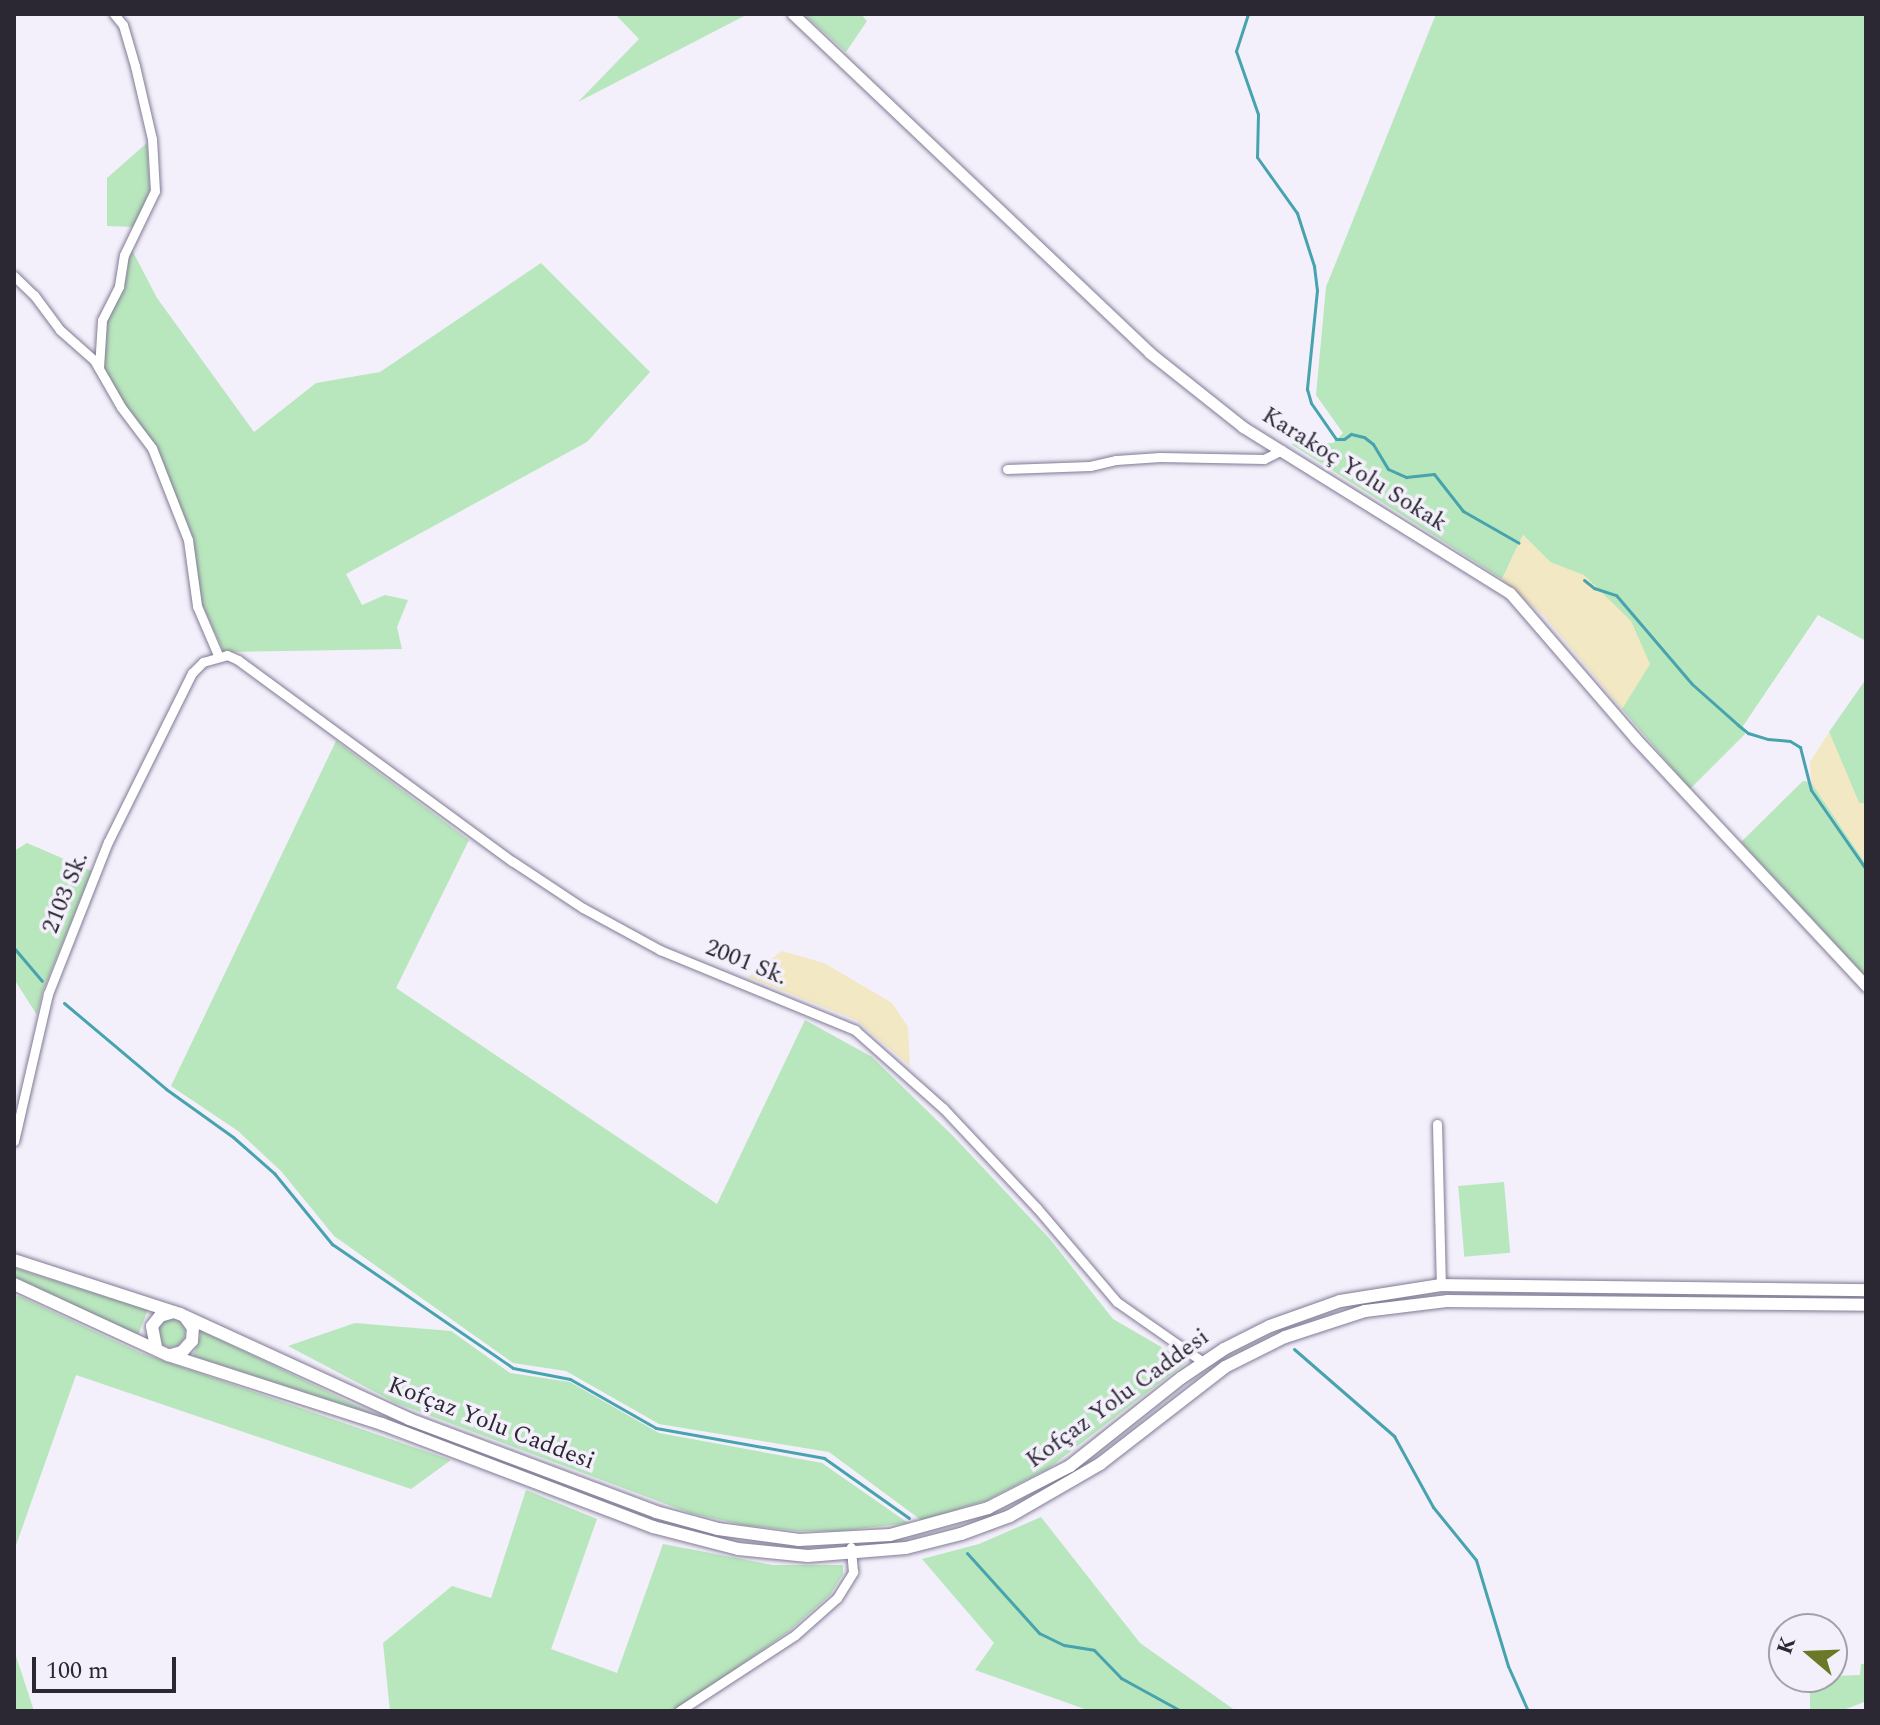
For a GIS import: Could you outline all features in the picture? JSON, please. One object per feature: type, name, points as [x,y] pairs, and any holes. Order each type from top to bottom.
[{"type":"main road","name":"Kofçaz Yolu Caddesi","points":[[14,1260],[179,1315],[409,1419],[656,1512],[718,1529],[769,1538],[850,1539],[902,1533],[962,1518],[1036,1486],[1097,1447],[1203,1362],[1270,1326],[1314,1309],[1375,1294],[1441,1285],[1866,1290]]},
{"type":"main road","name":"Kofçaz Yolu Caddesi","points":[[14,1284],[168,1355],[382,1424],[680,1536],[774,1554],[852,1555],[932,1543],[1010,1516],[1100,1464],[1225,1367],[1285,1337],[1365,1311],[1461,1301],[1866,1305]]},
{"type":"main road","points":[[156,1347],[152,1326],[160,1316],[179,1315],[193,1328],[192,1341],[182,1352],[168,1355]]},
{"type":"street","points":[[99,368],[102,320],[119,286],[124,255],[155,191],[152,139],[123,25],[114,14]]},
{"type":"street","name":"Karakoç Yolu Sokak","points":[[793,14],[1150,353],[1243,427],[1510,593],[1635,738],[1866,986]]},
{"type":"street","points":[[14,276],[99,368],[152,448],[188,540],[197,606],[222,655]]},
{"type":"street","points":[[1007,469],[1090,466],[1116,460],[1160,457],[1264,459],[1282,450]]},
{"type":"street","name":"2103 Sk.","points":[[14,1141],[48,994],[108,842],[192,673],[203,662],[222,655]]},
{"type":"street","name":"2001 Sk.","points":[[222,655],[238,660],[512,861],[583,908],[660,950],[855,1030],[943,1108],[1037,1208],[1117,1302],[1203,1362]]},
{"type":"street","points":[[1437,1124],[1441,1285]]},
{"type":"street","points":[[679,1711],[795,1635],[837,1598],[853,1572],[850,1539]]},
{"type":"green space","points":[[615,14],[748,14],[578,102],[639,39]]},
{"type":"green space","points":[[804,14],[861,14],[867,21],[846,52]]},
{"type":"green space","points":[[1436,14],[1864,14],[1866,641],[1818,615],[1743,726],[1745,734],[1690,789],[1622,709],[1649,664],[1584,576],[1550,562],[1523,535],[1502,579],[1291,444],[1333,443],[1343,433],[1316,395],[1326,287]]},
{"type":"green space","points":[[147,143],[150,190],[135,227],[107,226],[107,178]]},
{"type":"green space","points":[[131,248],[157,298],[254,432],[316,383],[380,372],[541,263],[650,372],[587,442],[346,574],[362,605],[385,595],[408,600],[397,627],[402,649],[224,652],[202,604],[193,538],[156,446],[122,403],[102,367],[105,321]]},
{"type":"green space","points":[[1866,679],[1866,803],[1859,803],[1829,732]]},
{"type":"green space","points":[[336,741],[469,840],[396,988],[717,1204],[805,1020],[872,1057],[952,1135],[1049,1238],[1113,1319],[1187,1362],[1049,1468],[985,1501],[921,1520],[829,1452],[659,1424],[566,1371],[513,1363],[334,1236],[281,1171],[238,1131],[171,1086]]},
{"type":"green space","points":[[1803,781],[1811,782],[1866,864],[1866,977],[1741,842]]},
{"type":"green space","points":[[27,843],[92,871],[42,993],[37,1015],[14,979],[14,851]]},
{"type":"green space","points":[[1504,1182],[1510,1253],[1464,1257],[1458,1186]]},
{"type":"green space","points":[[14,1268],[148,1310],[138,1335],[14,1277]]},
{"type":"green space","points":[[19,1296],[141,1353],[451,1460],[411,1489],[76,1375],[14,1551],[14,1297]]},
{"type":"green space","points":[[171,1319],[181,1323],[185,1333],[181,1343],[171,1347],[161,1343],[157,1333],[161,1323]]},
{"type":"green space","points":[[355,1323],[451,1331],[510,1373],[570,1382],[659,1433],[822,1463],[908,1523],[840,1531],[797,1531],[743,1525],[690,1513],[396,1403],[288,1346]]},
{"type":"green space","points":[[202,1331],[376,1415],[193,1356]]},
{"type":"green space","points":[[526,1490],[597,1519],[551,1649],[617,1673],[663,1544],[773,1565],[843,1565],[843,1574],[830,1595],[788,1632],[675,1711],[390,1711],[383,1643],[452,1586],[491,1598]]},
{"type":"green space","points":[[1041,1517],[1140,1643],[1236,1711],[1090,1711],[975,1670],[994,1643],[922,1559],[979,1544]]},
{"type":"green space","points":[[14,1650],[34,1711],[14,1711]]},
{"type":"green space","points":[[1861,1664],[1866,1664],[1864,1702],[1841,1711],[1810,1711],[1810,1693],[1848,1693],[1848,1675],[1860,1675]]},
{"type":"sand","points":[[1523,535],[1550,562],[1584,575],[1631,621],[1650,664],[1622,709],[1544,616],[1502,579]]},
{"type":"sand","points":[[1829,732],[1859,803],[1866,803],[1866,864],[1811,782],[1810,762]]},
{"type":"sand","points":[[782,951],[824,963],[892,1003],[908,1027],[910,1066],[856,1020],[748,977]]},
{"type":"waterway","points":[[1248,14],[1236,51],[1258,114],[1257,157],[1297,213],[1314,266],[1317,290],[1307,389],[1311,403],[1336,439],[1344,439],[1351,434],[1364,437],[1373,444],[1388,469],[1406,477],[1434,474],[1463,511],[1519,543]]},
{"type":"waterway","points":[[1584,580],[1594,588],[1616,595],[1692,684],[1748,733],[1790,741],[1800,747],[1811,790],[1866,869]]},
{"type":"waterway","points":[[14,948],[42,981]]},
{"type":"waterway","points":[[64,1003],[166,1089],[233,1137],[274,1173],[332,1244],[513,1368],[570,1379],[656,1428],[824,1458],[909,1518]]},
{"type":"waterway","points":[[1294,1349],[1394,1436],[1433,1507],[1476,1560],[1508,1666],[1528,1711]]},
{"type":"waterway","points":[[967,1553],[1039,1633],[1064,1645],[1094,1650],[1121,1678],[1181,1711]]}]
